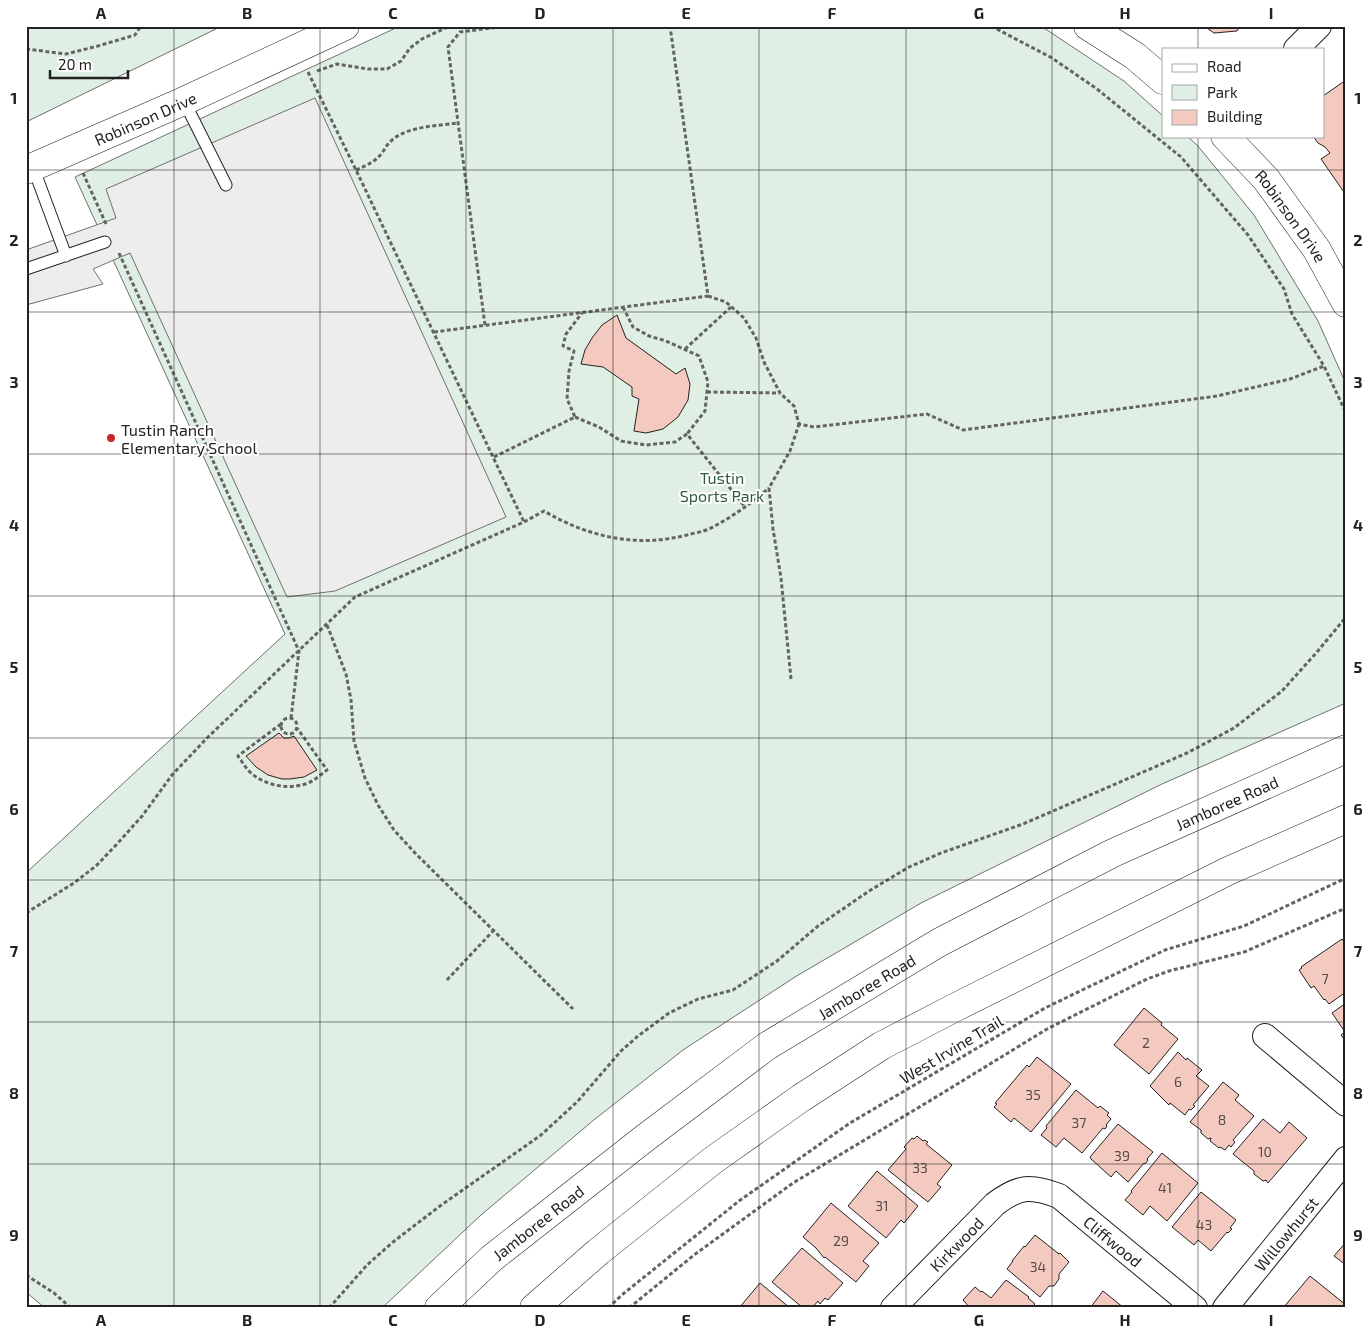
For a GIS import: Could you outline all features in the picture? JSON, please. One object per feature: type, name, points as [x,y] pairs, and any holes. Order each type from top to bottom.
[{"type":"main road","name":"Robinson Drive","points":[[30,169],[184,101],[345,26]]},
{"type":"main road","points":[[1088,26],[1135,56],[1162,79]]},
{"type":"main road","name":"Robinson Drive","points":[[1227,138],[1266,179],[1317,250],[1346,303]]},
{"type":"main road","name":"Jamboree Road","points":[[439,1308],[492,1258],[645,1138],[767,1046],[940,942],[1112,853],[1346,749]]},
{"type":"main road","points":[[534,1308],[598,1252],[712,1161],[801,1098],[881,1046],[1228,871],[1346,819]]},
{"type":"street","points":[[1297,48],[1320,26]]},
{"type":"street","points":[[1264,1036],[1346,1104]]},
{"type":"street","name":"Willowhurst","points":[[1226,1308],[1346,1159]]},
{"type":"street","name":"Kirkwood","points":[[893,1308],[994,1204],[1008,1194],[1024,1189]]},
{"type":"street","name":"Cliffwood","points":[[1024,1189],[1042,1190],[1059,1196],[1195,1308]]},
{"type":"lane","points":[[184,101],[226,186]]},
{"type":"lane","points":[[30,169],[66,256]]},
{"type":"lane","points":[[26,269],[105,242]]},
{"type":"path","points":[[26,49],[66,54],[135,35],[141,26]]},
{"type":"path","points":[[309,74],[337,64],[368,69],[387,69],[401,61],[410,48],[422,39],[450,26]]},
{"type":"path","points":[[485,325],[448,47],[460,32],[507,26]]},
{"type":"path","points":[[670,26],[708,296]]},
{"type":"path","points":[[990,26],[1052,58],[1097,89],[1181,157],[1248,235],[1284,290],[1292,314],[1324,366],[1346,413]]},
{"type":"path","points":[[296,49],[356,170],[524,522]]},
{"type":"path","points":[[356,170],[374,162],[390,142],[398,136],[412,130],[458,123]]},
{"type":"path","points":[[72,150],[109,230]]},
{"type":"path","points":[[117,248],[299,651],[291,718]]},
{"type":"path","points":[[26,914],[74,883],[97,865],[143,815],[172,776],[207,738],[355,597],[524,522],[544,511],[586,531],[621,540],[669,539],[707,530],[738,512],[769,488],[790,451],[800,424],[794,406],[780,393],[764,362],[756,338],[744,318],[726,302],[708,296],[434,332]]},
{"type":"path","points":[[582,312],[566,334],[563,346],[574,351],[569,371],[567,399],[575,417],[599,427],[621,442],[646,445],[675,442],[687,434],[705,411],[708,382],[699,356],[666,341],[649,336],[633,327],[623,307]]},
{"type":"path","points":[[686,349],[731,307]]},
{"type":"path","points":[[800,424],[814,427],[927,414],[963,430],[1217,396],[1290,379],[1324,366]]},
{"type":"path","points":[[707,392],[780,393]]},
{"type":"path","points":[[493,458],[575,417]]},
{"type":"path","points":[[687,434],[745,507]]},
{"type":"path","points":[[769,488],[781,578],[791,679]]},
{"type":"path","points":[[329,1308],[367,1265],[393,1242],[440,1206],[541,1135],[576,1102],[621,1051],[669,1013],[698,999],[733,990],[777,961],[818,926],[869,891],[909,867],[941,853],[1024,824],[1188,752],[1234,728],[1282,691],[1346,617]]},
{"type":"path","points":[[327,625],[346,674],[351,700],[354,741],[365,778],[378,805],[394,830],[573,1009]]},
{"type":"path","points":[[291,718],[295,720],[298,728],[327,770],[313,781],[296,786],[279,786],[262,780],[248,770],[238,756],[281,724],[283,720],[291,718]]},
{"type":"path","points":[[281,724],[283,733],[287,735],[292,734],[298,728]]},
{"type":"path","name":"West Irvine Trail","points":[[608,1308],[739,1201],[850,1123],[1045,1008],[1165,950],[1244,926],[1346,878]]},
{"type":"path","name":"West Irvine Trail","points":[[629,1308],[694,1255],[793,1183],[1047,1029],[1146,979],[1169,971],[1244,952],[1346,908]]},
{"type":"path","points":[[447,980],[493,930]]},
{"type":"path","points":[[26,1275],[54,1293],[71,1308]]},
{"type":"green space","points":[[26,26],[222,26],[26,122]]},
{"type":"green space","name":"Tustin Sports Park","points":[[400,26],[1041,26],[1124,81],[1162,115],[1162,138],[1189,138],[1198,146],[1254,215],[1318,321],[1346,384],[1346,703],[1162,784],[921,903],[795,977],[683,1050],[595,1119],[481,1215],[382,1308],[45,1308],[26,1292],[26,873],[285,634],[75,177]]},
{"type":"shaded area","points":[[315,98],[506,517],[335,591],[287,597],[130,253],[93,269],[103,284],[26,305],[26,250],[116,218],[106,189]]},
{"type":"building","points":[[1204,26],[1240,26],[1237,31],[1214,33]]},
{"type":"building","points":[[1346,80],[1346,195],[1321,159],[1330,153],[1314,138],[1324,138],[1324,95]]},
{"type":"building","points":[[617,315],[626,338],[676,374],[685,368],[690,384],[688,400],[678,417],[663,429],[646,433],[634,431],[639,399],[632,396],[632,387],[603,367],[581,364],[585,350],[592,338],[602,325]]},
{"type":"building","points":[[279,733],[284,738],[294,736],[317,770],[304,777],[282,779],[268,775],[256,767],[246,756]]},
{"type":"building","points":[[1342,939],[1346,945],[1346,992],[1329,1004],[1314,986],[1311,988],[1299,970]]},
{"type":"building","points":[[1346,1003],[1346,1042],[1341,1035],[1345,1032],[1332,1013]]},
{"type":"building","points":[[1144,1008],[1178,1039],[1149,1074],[1114,1045]]},
{"type":"building","points":[[1178,1052],[1186,1060],[1187,1058],[1202,1070],[1196,1076],[1209,1086],[1193,1105],[1195,1106],[1191,1110],[1189,1109],[1185,1115],[1170,1103],[1169,1105],[1150,1086]]},
{"type":"building","points":[[1037,1057],[1071,1084],[1031,1132],[1014,1118],[1011,1122],[994,1107],[997,1104],[995,1103],[1027,1065],[1029,1067]]},
{"type":"building","points":[[1223,1082],[1239,1095],[1235,1100],[1254,1116],[1233,1140],[1235,1142],[1231,1147],[1229,1145],[1225,1150],[1210,1141],[1211,1138],[1208,1139],[1201,1133],[1201,1130],[1190,1122]]},
{"type":"building","points":[[1076,1090],[1098,1108],[1100,1106],[1109,1113],[1107,1115],[1111,1119],[1105,1129],[1103,1128],[1082,1153],[1064,1138],[1056,1147],[1041,1135],[1047,1128],[1046,1126]]},
{"type":"building","points":[[1263,1119],[1280,1133],[1289,1122],[1307,1138],[1268,1183],[1254,1174],[1254,1171],[1233,1154]]},
{"type":"building","points":[[1118,1124],[1153,1152],[1145,1164],[1128,1182],[1116,1171],[1111,1177],[1090,1157]]},
{"type":"building","points":[[917,1136],[923,1141],[928,1142],[926,1144],[952,1165],[937,1184],[941,1187],[928,1202],[888,1170],[906,1149],[904,1147],[912,1138],[914,1139]]},
{"type":"building","points":[[1162,1153],[1198,1183],[1167,1221],[1150,1206],[1143,1215],[1125,1200]]},
{"type":"building","points":[[877,1171],[918,1206],[904,1223],[901,1220],[886,1238],[848,1206]]},
{"type":"building","points":[[1201,1192],[1236,1220],[1230,1228],[1232,1229],[1227,1232],[1211,1251],[1198,1240],[1194,1245],[1172,1227]]},
{"type":"building","points":[[831,1203],[879,1243],[863,1261],[869,1266],[856,1282],[824,1258],[803,1237]]},
{"type":"building","points":[[1035,1235],[1069,1262],[1059,1274],[1059,1279],[1054,1286],[1049,1286],[1040,1297],[1007,1269]]},
{"type":"building","points":[[1346,1242],[1346,1265],[1334,1256]]},
{"type":"building","points":[[802,1248],[843,1283],[828,1300],[825,1298],[820,1304],[818,1301],[812,1308],[803,1308],[772,1282]]},
{"type":"building","points":[[1310,1276],[1346,1305],[1343,1308],[1283,1308]]},
{"type":"building","points":[[1006,1280],[1029,1297],[1037,1308],[970,1308],[963,1300],[975,1287],[991,1298]]},
{"type":"building","points":[[760,1283],[790,1308],[739,1308]]},
{"type":"building","points":[[1103,1291],[1124,1308],[1090,1308]]},
{"type":"place","name":"Tustin Ranch Elementary School","points":[[111,438]]}]
